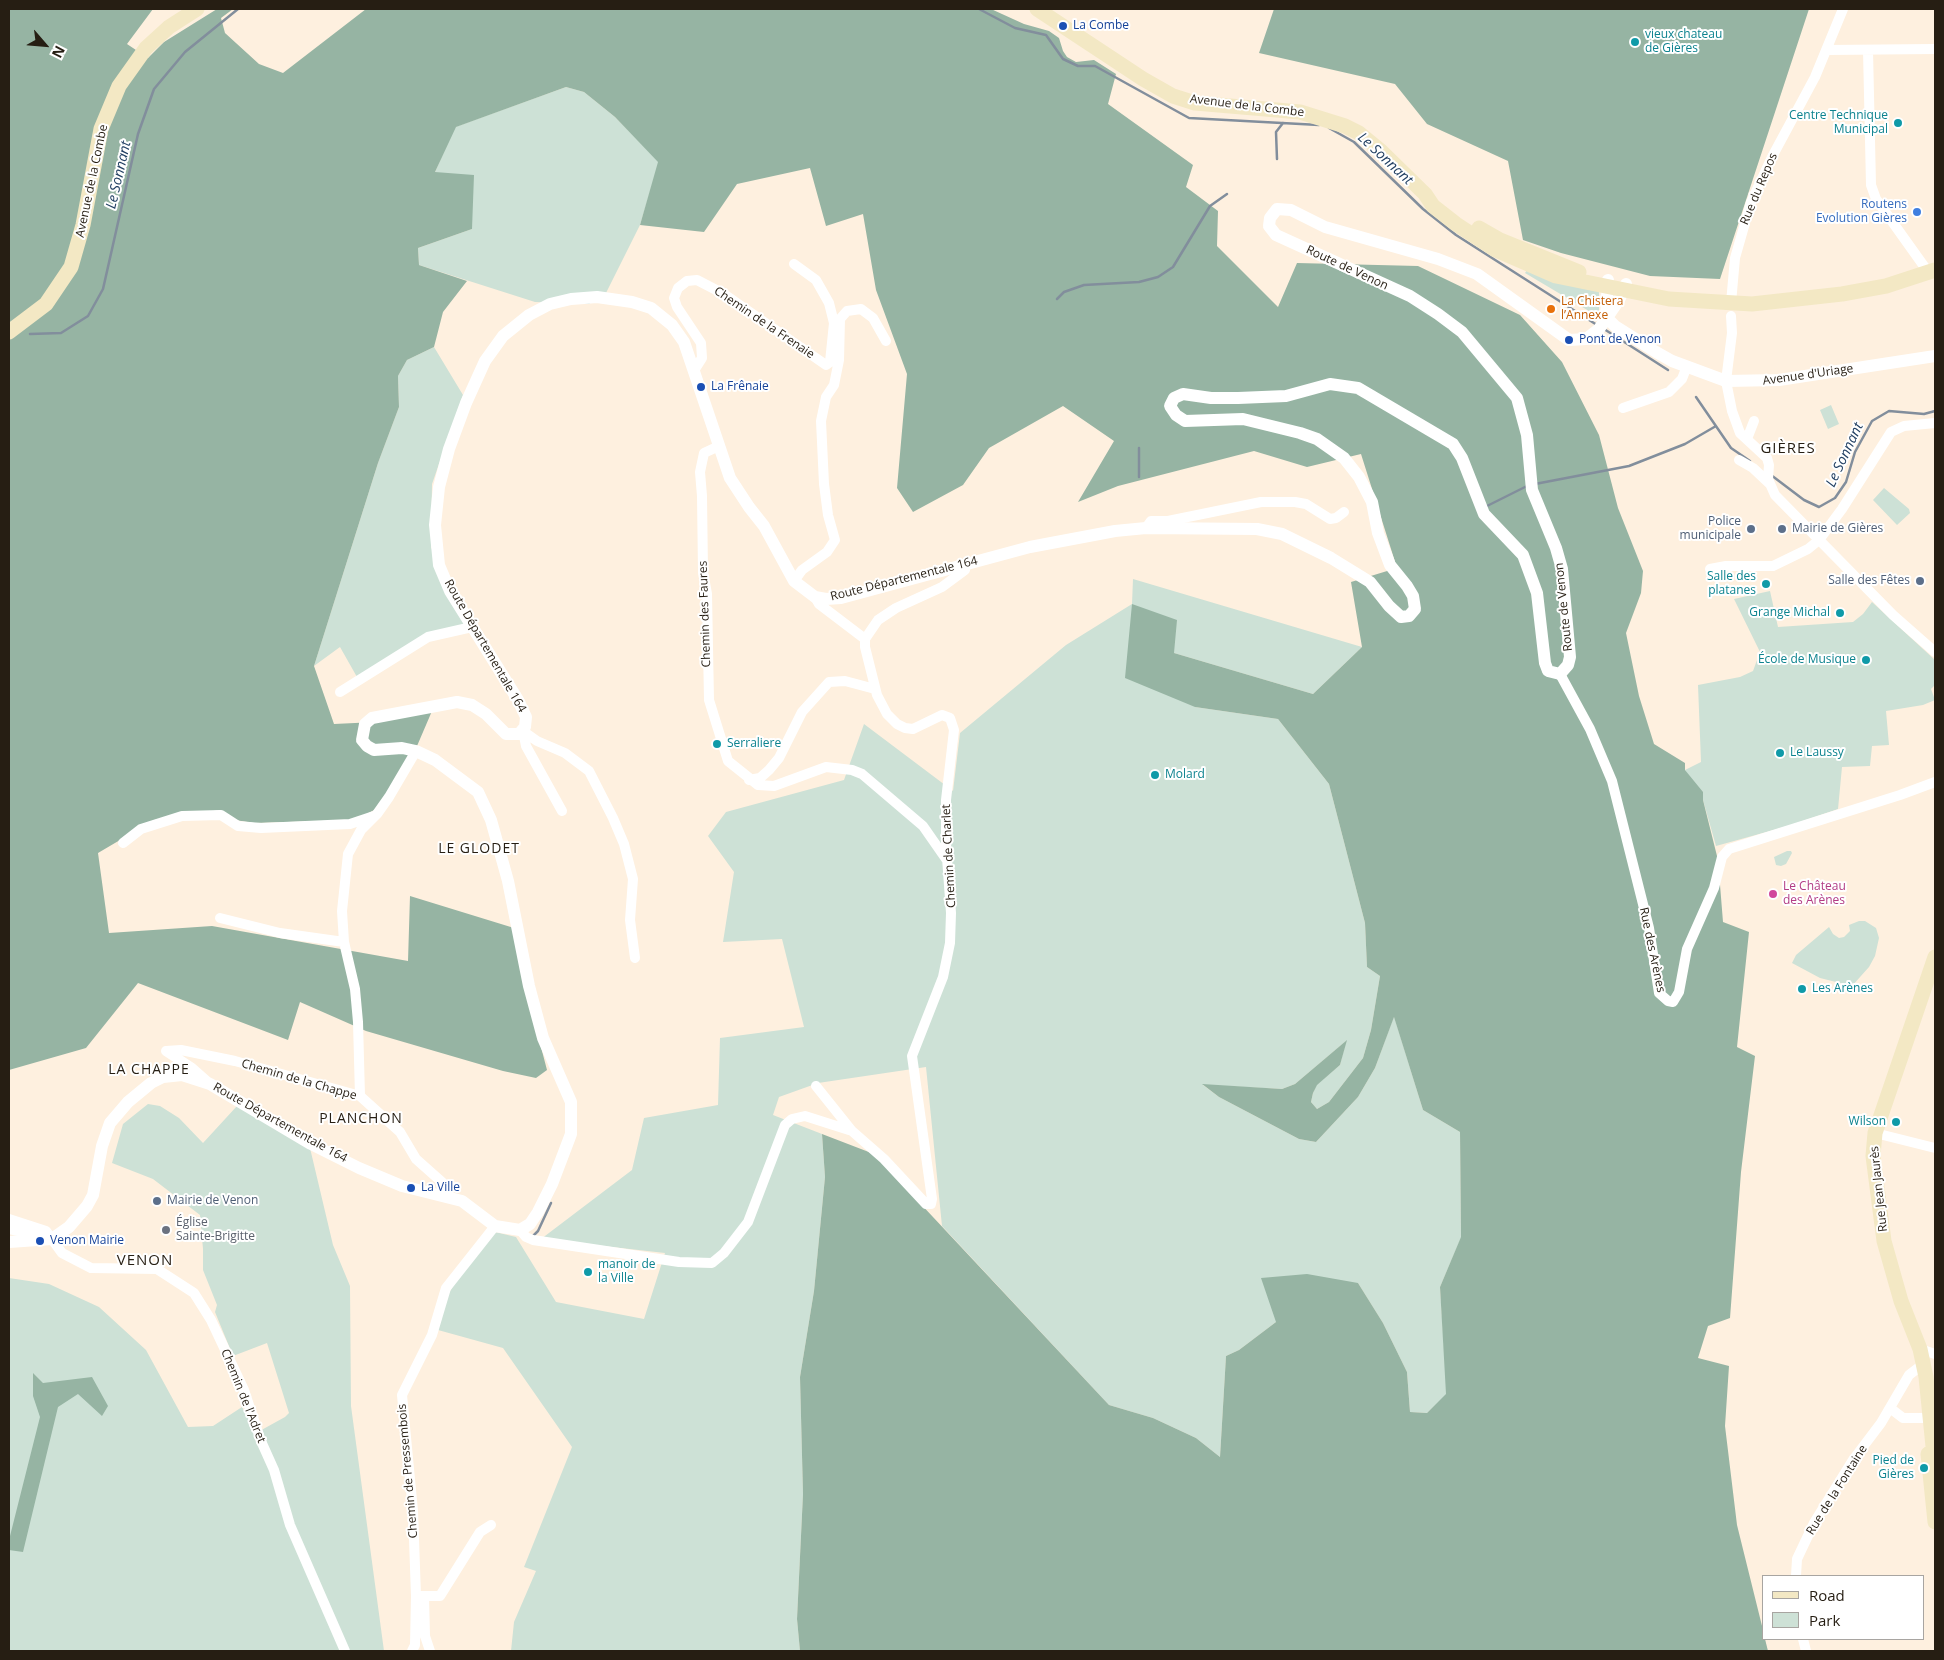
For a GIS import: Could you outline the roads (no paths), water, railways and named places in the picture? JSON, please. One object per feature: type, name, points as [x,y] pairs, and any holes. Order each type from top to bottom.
[{"type":"main road","name":"Avenue de la Combe","points":[[9,332],[46,304],[71,267],[83,225],[101,129],[119,86],[146,48],[169,27],[198,9]]},
{"type":"main road","name":"Avenue de la Combe","points":[[1037,9],[1143,79],[1173,96],[1195,103],[1300,112],[1345,126],[1368,140],[1425,194],[1433,206],[1445,216],[1494,250],[1556,276],[1625,287],[1679,300],[1731,304],[1773,302],[1842,294],[1886,286],[1932,268]]},
{"type":"main road","name":"Rue Jean Jaurès","points":[[1928,1419],[1921,1378],[1920,1349],[1900,1301],[1884,1241],[1873,1156],[1875,1133],[1932,974],[1935,957]]},
{"type":"main road","points":[[1928,1419],[1935,1466]]},
{"type":"main road","points":[[1928,1419],[1935,1522]]},
{"type":"street","name":"Rue du Repos","points":[[1744,436],[1732,411],[1726,381],[1732,333],[1731,304],[1735,258],[1751,202],[1827,50],[1844,9]]},
{"type":"street","points":[[1827,50],[1935,49]]},
{"type":"street","points":[[1868,50],[1871,185],[1876,199],[1932,268]]},
{"type":"street","name":"Route de Venon","points":[[1370,582],[1389,606],[1401,617],[1409,616],[1415,609],[1413,596],[1382,551],[1372,502],[1359,477],[1344,458],[1317,439],[1243,419],[1185,421],[1176,415],[1170,406],[1174,398],[1183,394],[1211,398],[1286,396],[1330,384],[1358,388],[1453,444],[1462,458],[1481,508],[1523,555],[1537,593],[1545,663],[1548,671],[1560,674],[1568,665],[1570,657],[1562,569],[1556,548],[1531,486],[1527,434],[1517,398],[1462,332],[1410,296],[1276,234],[1269,226],[1270,218],[1278,209],[1291,210],[1325,227],[1438,259],[1477,274],[1528,310],[1560,336],[1569,340],[1586,339],[1602,324],[1625,287]]},
{"type":"street","name":"Chemin de la Frenaie","points":[[695,370],[702,358],[701,342],[677,307],[674,298],[678,288],[687,281],[697,280],[724,294],[826,366],[830,362],[834,323],[829,303],[816,280],[794,264]]},
{"type":"street","points":[[1602,324],[1608,284]]},
{"type":"street","name":"Route Départementale 164","points":[[49,1235],[69,1227],[87,1206],[96,1182],[102,1146],[110,1123],[128,1102],[151,1083],[163,1077],[182,1075],[210,1084],[304,1140],[359,1168],[402,1186],[462,1201],[496,1226],[520,1230],[530,1224],[552,1184],[571,1134],[570,1102],[543,1038],[529,986],[506,873],[491,820],[484,803],[478,792],[468,783],[435,760],[416,751],[402,748],[374,750],[362,740],[365,724],[372,718],[457,702],[472,705],[486,714],[506,734],[514,735],[523,731],[527,723],[518,700],[450,590],[439,565],[434,525],[439,487],[449,449],[486,361],[503,336],[529,315],[550,304],[571,298],[614,298],[651,308],[672,325],[684,342],[695,370],[730,478],[764,526],[794,581],[815,597],[841,598],[1057,541],[1146,528],[1256,530],[1282,534],[1332,558],[1370,582]]},
{"type":"street","points":[[794,581],[802,570],[827,552],[835,540],[828,515],[821,421],[826,398],[834,384],[839,360],[840,319],[847,311],[861,309],[873,318],[886,341]]},
{"type":"street","name":"Avenue d'Uriage","points":[[1602,324],[1672,361],[1726,381],[1779,380],[1935,356]]},
{"type":"street","points":[[1623,408],[1669,392],[1682,379],[1687,366]]},
{"type":"street","points":[[1754,421],[1744,436],[1767,458],[1770,465],[1769,482],[1774,495],[1906,626],[1935,652]]},
{"type":"street","points":[[1710,569],[1726,566],[1765,567],[1779,564],[1808,549],[1819,540],[1868,470],[1891,432],[1904,426],[1935,423]]},
{"type":"street","name":"Chemin des Faures","points":[[719,446],[704,453],[700,472],[704,572],[707,594],[708,700],[728,761],[750,780]]},
{"type":"street","points":[[1739,460],[1753,468],[1769,482]]},
{"type":"street","points":[[1146,528],[1151,521],[1168,521],[1261,502],[1295,502],[1306,504],[1330,519],[1336,518],[1344,512]]},
{"type":"street","points":[[815,597],[818,604],[865,640],[878,620],[896,608],[942,586],[965,570],[966,564]]},
{"type":"street","points":[[340,692],[428,637],[472,627]]},
{"type":"street","name":"Chemin de Charlet","points":[[852,1131],[884,1159],[926,1204],[930,1205],[932,1199],[912,1056],[946,966],[950,943],[952,913],[946,800],[954,730],[950,718],[942,715],[913,729],[906,728],[887,714],[875,690],[865,640]]},
{"type":"street","name":"Rue des Arènes","points":[[1560,674],[1590,729],[1612,781],[1649,928],[1659,993],[1662,998],[1668,1001],[1673,1002],[1679,992],[1687,949],[1714,888],[1722,857],[1729,849],[1900,796],[1935,782]]},
{"type":"street","points":[[750,780],[755,781],[760,778],[779,758],[802,712],[830,682],[845,682],[875,690]]},
{"type":"street","points":[[523,731],[526,746],[562,811]]},
{"type":"street","points":[[523,731],[537,741],[577,760],[589,771],[597,786],[624,844],[633,879],[630,920],[635,958]]},
{"type":"street","points":[[360,1096],[355,989],[344,942],[342,911],[348,854],[361,830],[377,814],[416,751]]},
{"type":"street","points":[[750,780],[758,785],[774,786],[826,767],[852,770],[862,774],[922,826],[948,861]]},
{"type":"street","points":[[123,843],[142,829],[162,820],[192,815],[221,815],[238,826],[261,828],[350,824],[377,814]]},
{"type":"street","points":[[220,918],[280,932],[344,942]]},
{"type":"street","name":"Chemin de la Chappe","points":[[210,1084],[192,1068],[166,1051],[181,1050],[235,1061],[360,1096],[400,1132],[416,1159],[443,1183],[448,1196]]},
{"type":"street","points":[[816,1086],[852,1131]]},
{"type":"street","points":[[520,1230],[526,1237],[533,1240],[679,1262],[712,1263],[730,1246],[748,1222],[785,1125],[792,1120],[805,1116],[852,1131]]},
{"type":"street","points":[[1875,1133],[1935,1148]]},
{"type":"street","points":[[9,1218],[49,1235]]},
{"type":"street","name":"Chemin de Pressembois","points":[[412,1651],[415,1645],[420,1596],[402,1395],[432,1336],[446,1288],[496,1226]]},
{"type":"street","points":[[9,1229],[49,1235]]},
{"type":"street","points":[[9,1242],[49,1235]]},
{"type":"street","name":"Chemin de l'Adret","points":[[49,1235],[62,1253],[91,1268],[156,1269],[188,1288],[201,1303],[212,1320],[244,1390],[261,1441],[274,1470],[290,1525],[345,1651]]},
{"type":"street","points":[[1920,1349],[1935,1354]]},
{"type":"street","name":"Rue de la Fontaine","points":[[1796,1575],[1797,1559],[1814,1523],[1853,1460],[1890,1408],[1909,1375],[1915,1369],[1922,1366]]},
{"type":"street","points":[[1890,1408],[1903,1418],[1928,1419]]},
{"type":"street","points":[[430,1651],[425,1636],[420,1596],[440,1596],[480,1532],[491,1525]]},
{"type":"waterway","name":"Le Sonnant","points":[[30,334],[61,333],[88,316],[103,289],[138,134],[154,89],[185,52],[238,9]]},
{"type":"waterway","name":"Le Sonnant","points":[[979,9],[1015,28],[1046,35],[1063,59],[1078,66],[1095,66],[1189,118],[1319,125]]},
{"type":"waterway","points":[[1277,159],[1276,132],[1283,123]]},
{"type":"waterway","name":"Le Sonnant","points":[[1329,128],[1354,142],[1423,209],[1456,235],[1597,325]]},
{"type":"waterway","points":[[1057,299],[1064,292],[1084,285],[1139,282],[1158,277],[1173,267],[1210,206],[1227,194]]},
{"type":"waterway","name":"Le Sonnant","points":[[1604,329],[1668,370]]},
{"type":"waterway","name":"Le Sonnant","points":[[1696,397],[1731,448],[1750,461]]},
{"type":"waterway","name":"Le Sonnant","points":[[1771,475],[1804,500],[1819,507],[1835,498],[1846,482],[1855,452],[1872,421],[1889,411],[1924,414],[1935,411]]},
{"type":"waterway","points":[[1535,484],[1629,466],[1685,444],[1716,426]]},
{"type":"waterway","points":[[1139,448],[1139,477]]},
{"type":"waterway","points":[[1485,507],[1527,486]]},
{"type":"waterway","points":[[533,1236],[538,1231],[551,1203]]},
{"type":"place","name":"La Combe","points":[[1063,26]]},
{"type":"place","name":"vieux chateau de Gières","points":[[1635,42]]},
{"type":"place","name":"Centre Technique Municipal","points":[[1898,123]]},
{"type":"place","name":"Routens Evolution Gières","points":[[1917,212]]},
{"type":"place","name":"La Chistera l’Annexe","points":[[1551,309]]},
{"type":"place","name":"Pont de Venon","points":[[1569,340]]},
{"type":"place","name":"La Frênaie","points":[[701,387]]},
{"type":"place","name":"Police municipale","points":[[1751,529]]},
{"type":"place","name":"Mairie de Gières","points":[[1782,529]]},
{"type":"place","name":"Salle des Fêtes","points":[[1920,581]]},
{"type":"place","name":"Salle des platanes","points":[[1766,584]]},
{"type":"place","name":"Grange Michal","points":[[1840,613]]},
{"type":"place","name":"École de Musique","points":[[1866,660]]},
{"type":"place","name":"Serraliere","points":[[717,744]]},
{"type":"place","name":"Le Laussy","points":[[1780,753]]},
{"type":"place","name":"Molard","points":[[1155,775]]},
{"type":"place","name":"Le Château des Arènes","points":[[1773,894]]},
{"type":"place","name":"Les Arènes","points":[[1802,989]]},
{"type":"place","name":"Wilson","points":[[1896,1122]]},
{"type":"place","name":"La Ville","points":[[411,1188]]},
{"type":"place","name":"Mairie de Venon","points":[[157,1201]]},
{"type":"place","name":"Église Sainte-Brigitte","points":[[166,1230]]},
{"type":"place","name":"Venon Mairie","points":[[40,1241]]},
{"type":"place","name":"manoir de la Ville","points":[[588,1272]]},
{"type":"place","name":"Pied de Gières","points":[[1924,1468]]},
{"type":"district","name":"GIÈRES","points":[[1788,449]]},
{"type":"district","name":"LE GLODET","points":[[479,849]]},
{"type":"district","name":"LA CHAPPE","points":[[149,1070]]},
{"type":"district","name":"PLANCHON","points":[[361,1119]]},
{"type":"district","name":"VENON","points":[[145,1261]]}]
